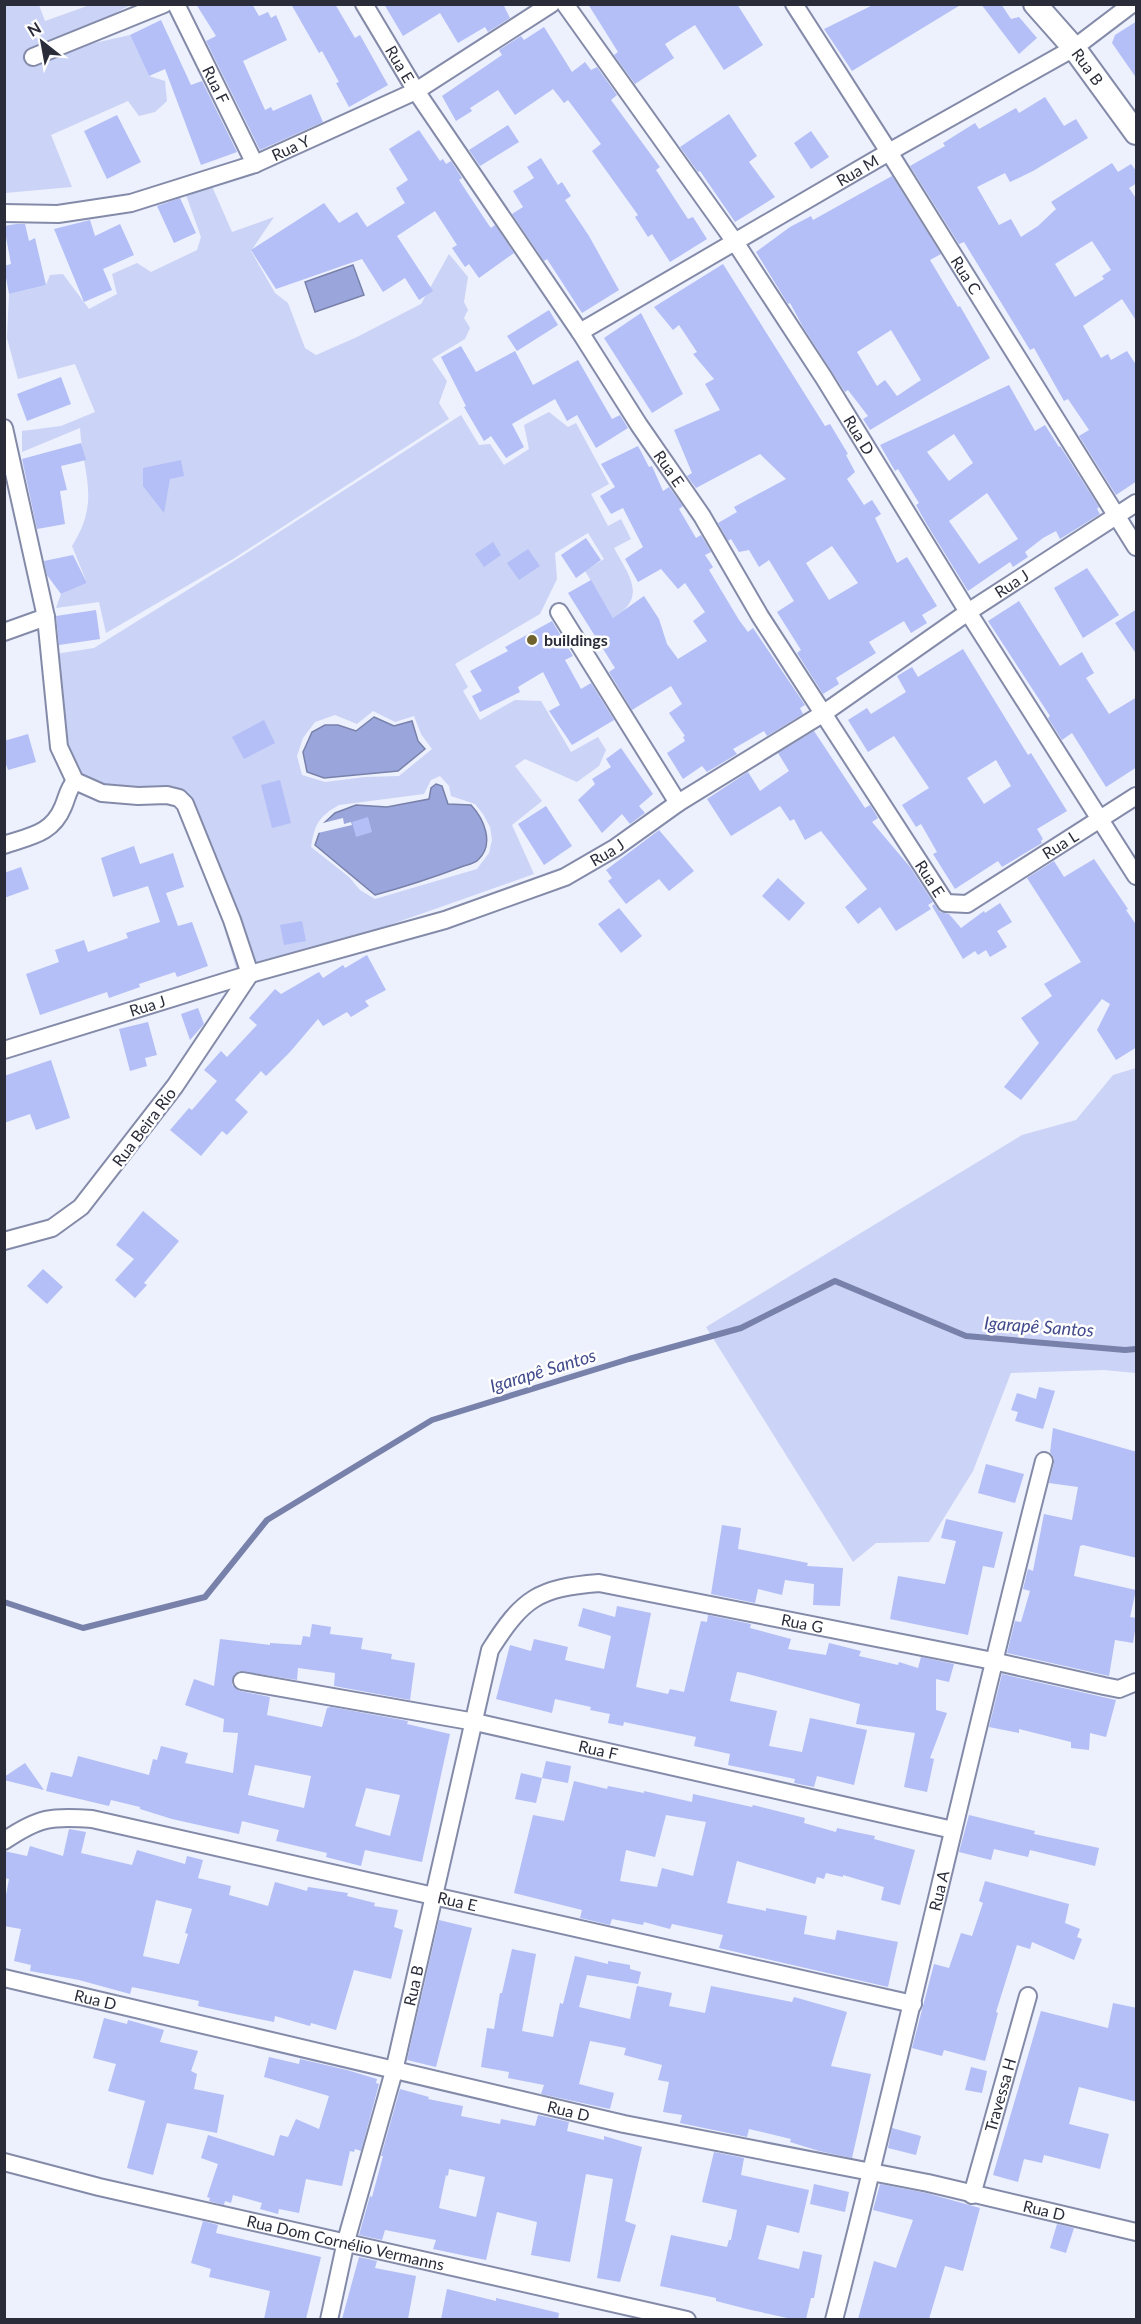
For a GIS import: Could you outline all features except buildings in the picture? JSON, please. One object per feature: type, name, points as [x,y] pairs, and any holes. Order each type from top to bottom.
[{"type":"street","points":[[33,57],[164,4]]},
{"type":"street","name":"Rua F","points":[[176,4],[255,164]]},
{"type":"street","name":"Rua E","points":[[364,4],[416,92],[702,516],[760,616],[945,903],[968,904],[984,894]]},
{"type":"street","name":"Rua Y","points":[[4,213],[58,214],[130,203],[255,164],[416,92],[551,4]]},
{"type":"street","name":"Rua D","points":[[565,4],[735,242],[824,378],[968,612],[1137,876]]},
{"type":"street","name":"Rua C","points":[[794,4],[1137,546]]},
{"type":"street","name":"Rua B","points":[[1035,4],[1074,48],[1137,133]]},
{"type":"street","name":"Rua M","points":[[580,332],[889,152],[1074,48],[1132,4]]},
{"type":"street","points":[[4,428],[7,452],[45,617],[59,747],[75,781],[102,793],[138,796],[167,795],[179,798],[185,804],[232,920],[250,974]]},
{"type":"street","name":"Rua J","points":[[4,1050],[250,974],[445,920],[565,877],[605,854],[678,802],[824,713],[968,612],[1137,502]]},
{"type":"street","points":[[559,612],[678,802]]},
{"type":"street","points":[[4,632],[45,617]]},
{"type":"street","points":[[4,845],[42,832],[53,825],[62,809],[70,786],[75,781]]},
{"type":"street","name":"Rua L","points":[[984,894],[1137,796]]},
{"type":"street","name":"Rua Beira Rio","points":[[4,1241],[52,1228],[81,1207],[175,1086],[250,974]]},
{"type":"street","name":"Rua A","points":[[834,2319],[913,2004],[993,1660],[1044,1461]]},
{"type":"street","name":"Rua G","points":[[490,1650],[507,1623],[521,1607],[546,1592],[570,1585],[599,1583],[993,1660],[1119,1689],[1137,1682]]},
{"type":"street","name":"Rua B","points":[[330,2319],[346,2241],[394,2071],[490,1650]]},
{"type":"street","name":"Rua F","points":[[242,1681],[475,1722],[953,1830]]},
{"type":"street","name":"Rua E","points":[[4,1840],[28,1825],[50,1818],[92,1819],[913,2004]]},
{"type":"street","name":"Rua D","points":[[4,1978],[624,2124],[871,2174],[897,2177],[1137,2232]]},
{"type":"street","name":"Travessa H","points":[[972,2195],[1028,1996]]},
{"type":"street","name":"Rua Dom Cornélio Vermanns","points":[[4,2162],[99,2187],[687,2319]]},
{"type":"shaded area","points":[[4,5],[39,5],[45,21],[90,5],[130,5],[37,56],[130,35],[149,76],[165,81],[167,101],[155,112],[139,116],[128,101],[51,135],[72,187],[5,193]]},
{"type":"shaded area","points":[[211,184],[232,232],[274,217],[251,251],[275,293],[288,303],[305,348],[316,355],[421,304],[449,254],[468,277],[464,302],[468,310],[464,318],[470,328],[465,339],[432,359],[447,381],[439,403],[449,419],[233,559],[106,633],[99,602],[56,608],[61,594],[87,583],[72,546],[81,530],[88,501],[80,428],[22,452],[22,431],[61,426],[95,412],[75,364],[18,379],[7,338],[9,294],[46,285],[50,275],[63,274],[89,309],[117,294],[112,274],[137,263],[151,272],[197,250],[201,237],[186,195]]},
{"type":"shaded area","points":[[353,265],[364,295],[315,312],[305,282]]},
{"type":"shaded area","points":[[549,412],[568,427],[576,423],[609,484],[591,494],[608,526],[621,519],[631,539],[614,548],[630,577],[633,594],[624,610],[613,618],[585,571],[604,559],[588,533],[555,553],[557,579],[540,614],[455,664],[468,687],[463,691],[480,720],[515,700],[541,701],[571,752],[598,737],[606,750],[599,766],[577,782],[525,759],[515,766],[542,801],[512,825],[534,874],[239,978],[187,800],[103,788],[78,777],[63,743],[49,655],[94,648],[461,415],[479,445],[490,444],[504,465],[529,449],[524,425]],"holes":[[[373,711],[395,722],[414,716],[421,734],[432,749],[399,776],[325,782],[302,775],[297,756],[303,738],[315,722],[335,715],[357,724]],[[440,776],[449,786],[451,796],[475,804],[490,827],[492,840],[489,853],[477,869],[375,899],[360,890],[349,877],[311,847],[314,832],[322,817],[339,805],[424,794],[431,780]]]},
{"type":"shaded area","points":[[374,717],[394,726],[412,721],[418,741],[425,749],[398,771],[324,778],[307,772],[303,752],[312,732],[325,725],[338,725],[356,731]]},
{"type":"shaded area","points":[[436,784],[442,786],[448,804],[471,805],[480,817],[487,839],[483,854],[478,860],[375,895],[315,845],[322,825],[335,813],[356,805],[387,807],[429,799],[431,788]]},
{"type":"shaded area","points":[[1136,1068],[1136,1373],[1104,1370],[1011,1373],[973,1471],[929,1542],[876,1543],[853,1562],[706,1327],[1022,1135],[1076,1120],[1113,1075]]},
{"type":"pier","points":[[343,818],[344,824],[351,822],[352,825],[318,833],[319,824]]},
{"type":"waterway","name":"Igarapê Santos","points":[[4,1602],[83,1628],[205,1597],[267,1520],[432,1420],[629,1359],[741,1328],[835,1281],[966,1336],[1125,1350],[1136,1349]]},
{"type":"place","name":"buildings","points":[[532,640]]}]
